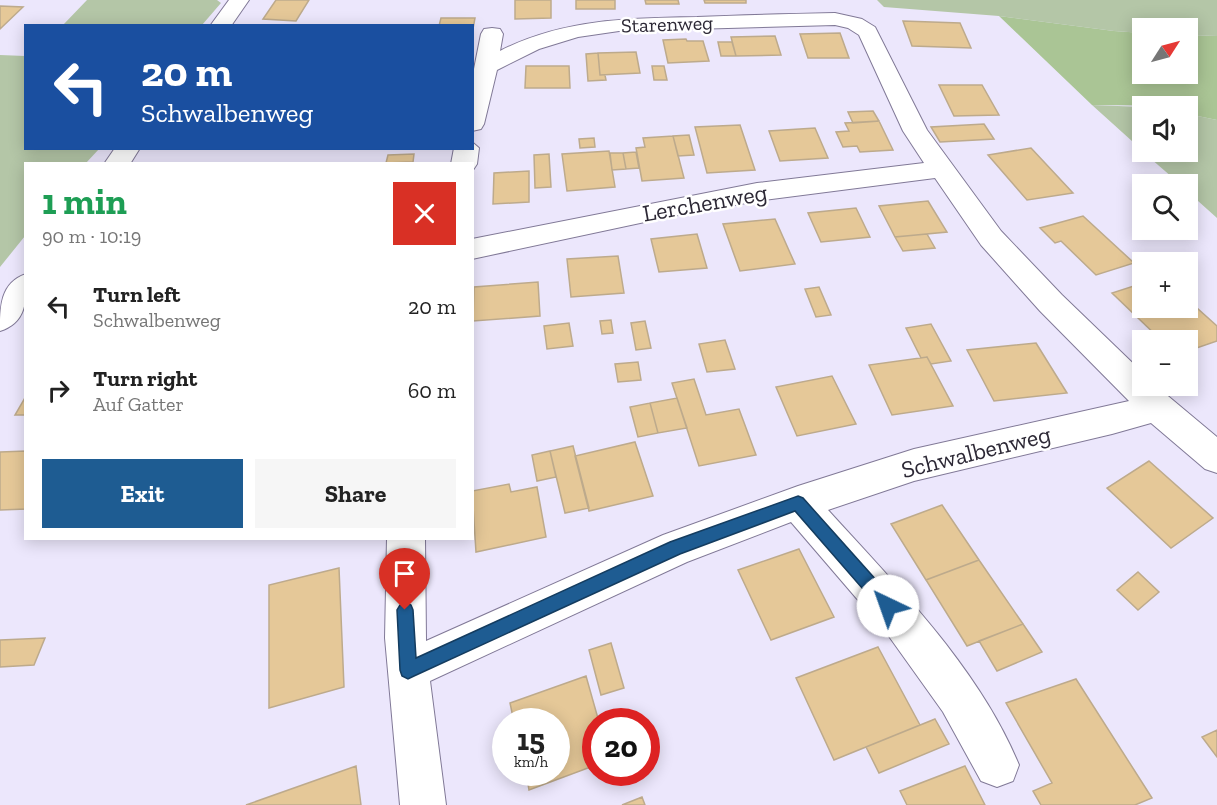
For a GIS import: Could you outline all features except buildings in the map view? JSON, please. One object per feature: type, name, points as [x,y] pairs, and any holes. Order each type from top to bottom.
[{"type":"street","points":[[221,24],[238,0]]},
{"type":"street","name":"Starenweg","points":[[488,67],[531,44],[576,31],[619,25],[835,19],[855,23],[868,31],[915,131],[940,169]]},
{"type":"street","points":[[474,117],[488,67],[492,34]]},
{"type":"street","points":[[940,169],[991,238],[1051,303],[1156,407],[1217,458]]},
{"type":"street","name":"Lerchenweg","points":[[474,249],[736,196],[940,169]]},
{"type":"street","points":[[0,319],[24,288]]},
{"type":"street","name":"Schwalbenweg","points":[[408,670],[676,548],[798,503],[914,465],[1112,420],[1156,407]]},
{"type":"street","points":[[798,503],[902,621],[958,697],[997,765]]},
{"type":"street","points":[[406,540],[403,570],[408,670],[423,805]]},
{"type":"green space","points":[[87,0],[217,0],[221,3],[203,24],[64,24]]},
{"type":"green space","points":[[877,0],[1217,0],[1217,36],[1198,35],[1198,18],[1132,18],[1132,32],[999,16],[884,7]]},
{"type":"green space","points":[[999,16],[1132,32],[1132,84],[1198,84],[1198,35],[1217,36],[1217,120],[1198,116],[1198,96],[1132,96],[1132,105],[1092,105]]},
{"type":"green space","points":[[0,55],[24,56],[24,150],[98,150],[87,162],[24,162],[24,237],[0,267]]},
{"type":"green space","points":[[1092,105],[1132,107],[1132,141]]},
{"type":"green space","points":[[1198,116],[1217,120],[1217,218],[1198,201],[1198,174],[1168,174],[1155,162],[1198,162]]},
{"type":"route","points":[[405,610],[408,670],[676,548],[798,503],[888,606]]}]
